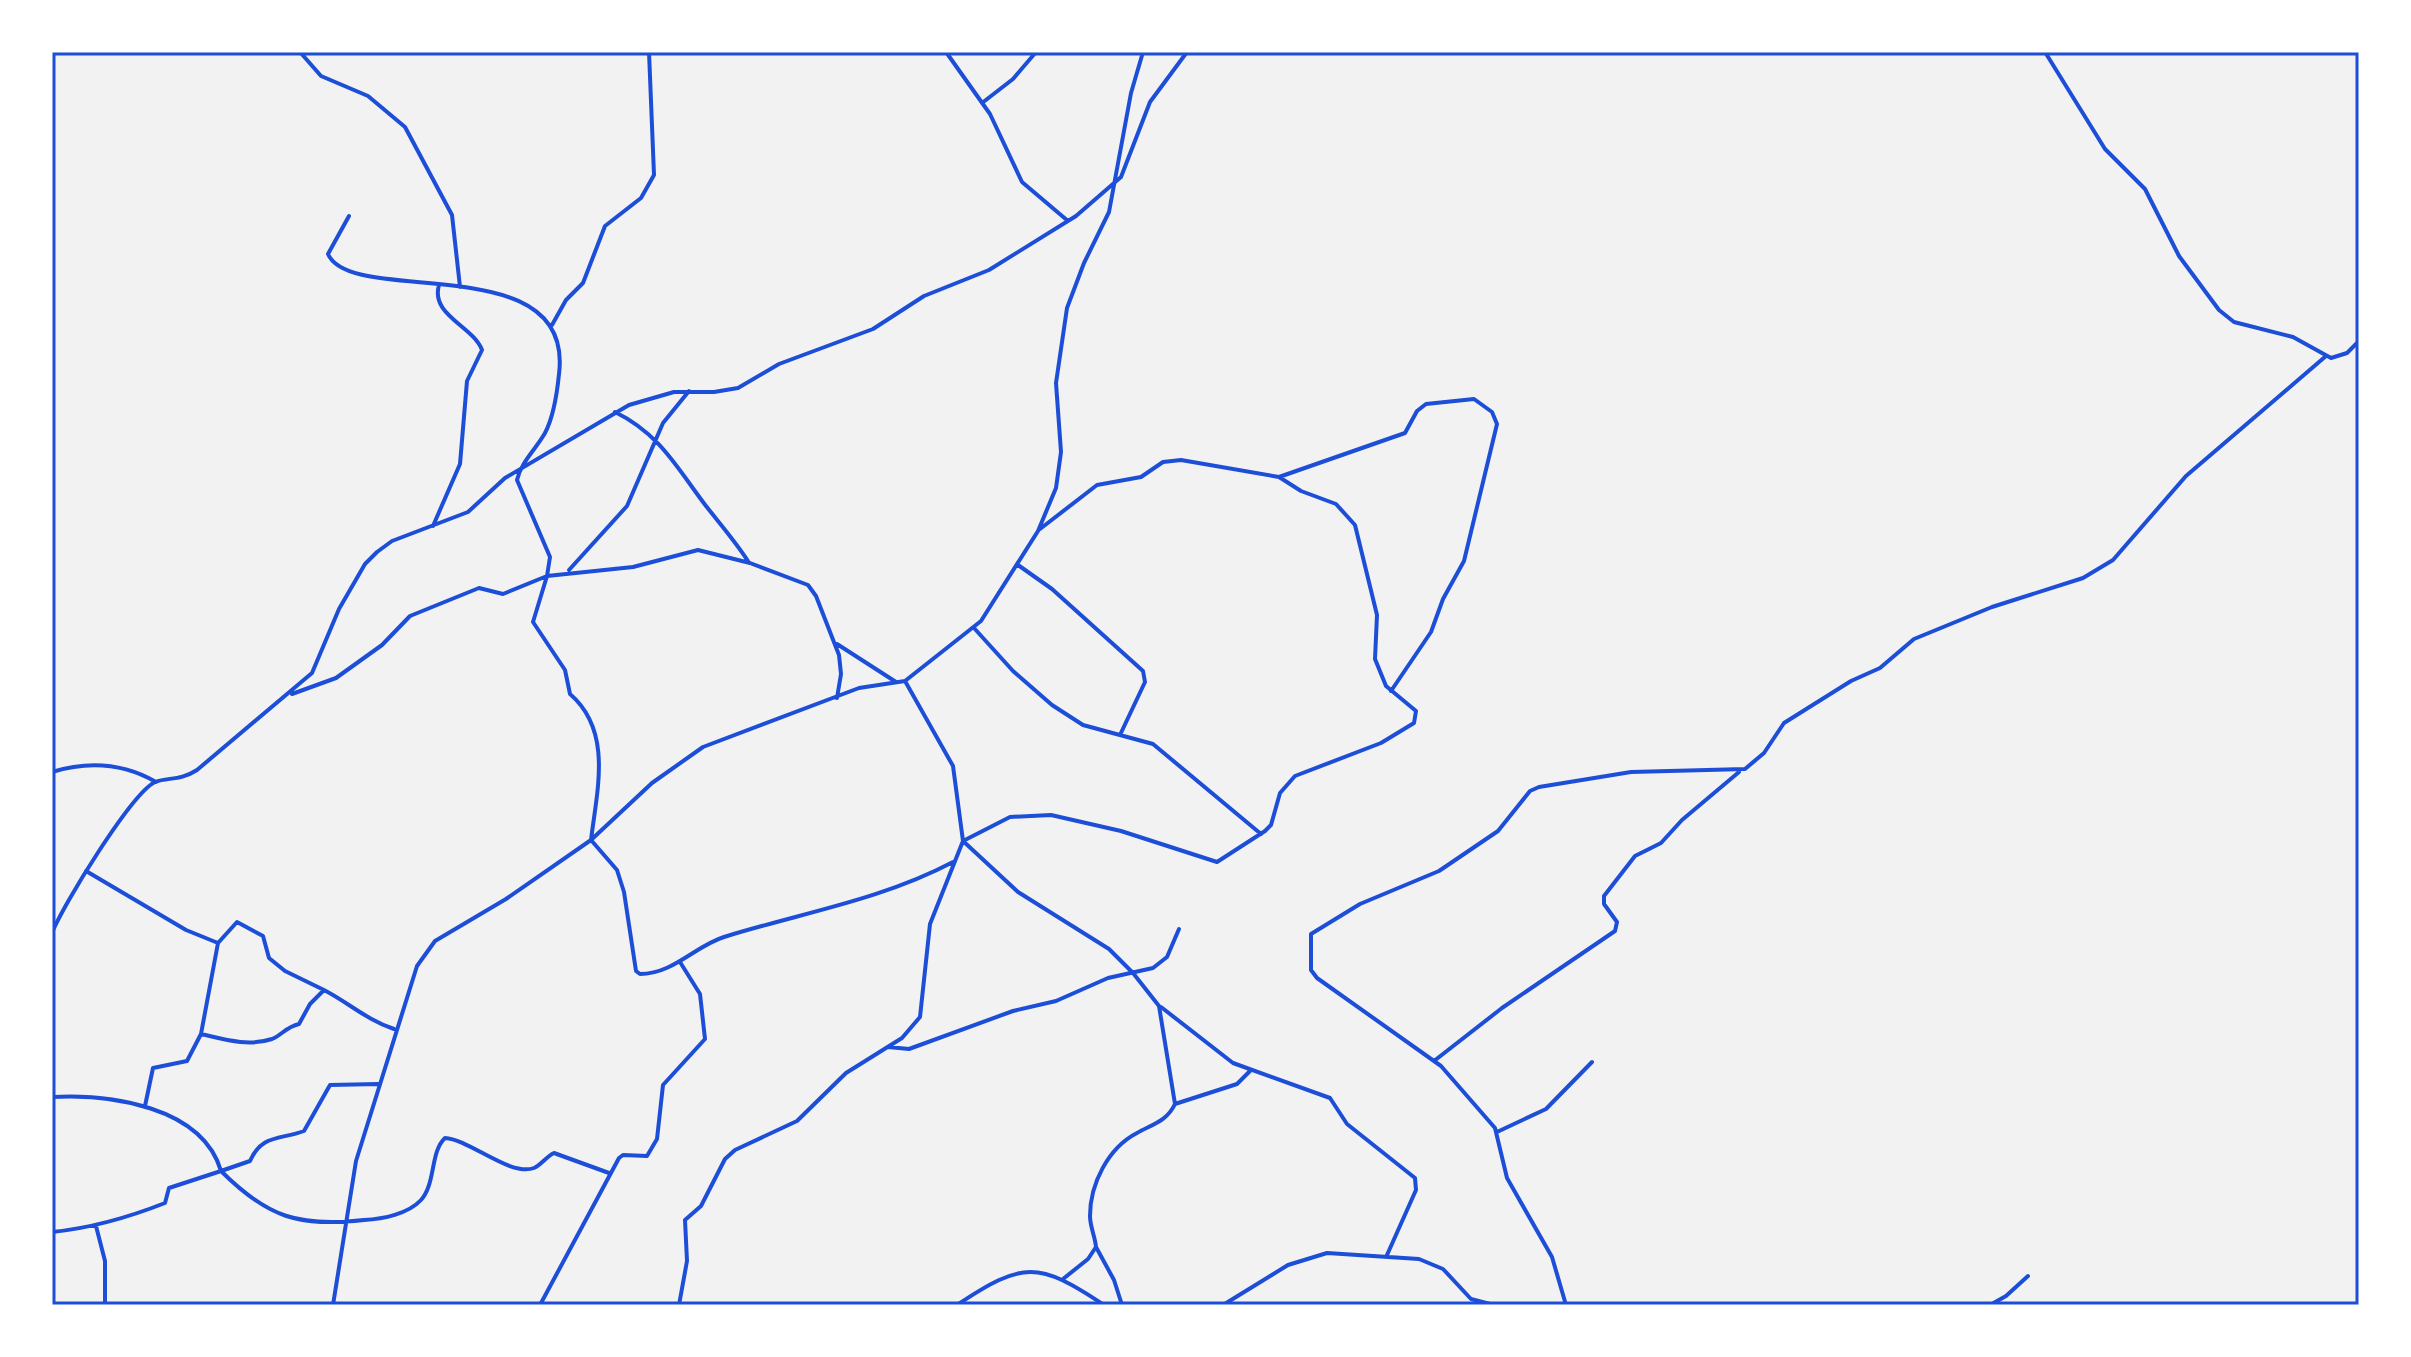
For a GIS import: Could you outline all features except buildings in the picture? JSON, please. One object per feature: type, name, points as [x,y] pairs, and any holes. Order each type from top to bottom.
[{"type":"street","points":[[300,52],[321,76],[368,96],[405,127],[452,215],[460,287]]},
{"type":"street","points":[[552,325],[566,300],[583,283],[605,226],[641,198],[654,175],[649,52]]},
{"type":"street","points":[[946,52],[982,103],[1022,182],[1068,221]]},
{"type":"street","points":[[982,103],[1013,79],[1036,52]]},
{"type":"street","points":[[333,1305],[356,1161],[417,966],[435,941],[506,899],[591,840],[652,783],[703,747],[859,688],[905,681],[974,628],[1018,565],[1038,531],[1059,479],[1061,440],[1056,383],[1067,308],[1084,263],[1105,222],[1116,182],[1131,93],[1143,52]]},
{"type":"street","points":[[52,772],[106,765],[136,771],[156,782],[185,778],[288,696],[320,662],[339,609],[365,564],[392,541],[432,528],[477,506],[499,483],[521,468],[615,412],[666,394],[738,388],[779,364],[873,329],[924,296],[989,270],[1068,221],[1125,171],[1150,102],[1187,52]]},
{"type":"street","points":[[2045,52],[2105,149],[2145,189],[2179,256],[2219,310],[2234,322],[2293,337],[2326,356],[2341,356],[2359,341]]},
{"type":"street","points":[[349,216],[330,246],[331,262],[375,276],[460,287],[525,305],[552,325],[559,349],[558,387],[545,432],[521,468],[519,487],[547,547],[547,576],[533,622],[563,666],[570,694],[582,703],[593,724],[600,760],[591,840],[617,870],[626,903],[636,971],[647,974],[680,962],[723,937],[810,916],[898,887],[953,862]]},
{"type":"street","points":[[432,528],[460,464],[467,381],[482,350],[473,334],[448,314],[439,302],[439,285]]},
{"type":"street","points":[[1434,1061],[1502,1008],[1615,931],[1617,922],[1603,900],[1635,856],[1661,843],[1682,820],[1764,753],[1784,723],[1851,681],[1880,668],[1914,639],[1992,607],[2083,578],[2113,560],[2186,476],[2326,356]]},
{"type":"street","points":[[568,572],[627,506],[670,412],[689,391]]},
{"type":"street","points":[[1279,477],[1405,433],[1417,411],[1426,404],[1472,398],[1496,418],[1464,561],[1443,599],[1431,632],[1391,691]]},
{"type":"street","points":[[615,412],[644,427],[656,439],[735,539],[750,563]]},
{"type":"street","points":[[963,841],[1010,817],[1051,815],[1121,831],[1217,862],[1271,825],[1280,793],[1295,776],[1381,743],[1414,723],[1416,711],[1391,691],[1375,659],[1377,615],[1355,525],[1336,504],[1301,491],[1279,477],[1181,460],[1163,462],[1141,477],[1097,485],[1038,531]]},
{"type":"street","points":[[288,696],[336,678],[382,645],[403,621],[479,588],[503,594],[547,576],[633,567],[698,550],[750,563],[808,585],[841,664],[837,698]]},
{"type":"street","points":[[1018,565],[1052,589],[1143,671],[1145,682],[1120,735]]},
{"type":"street","points":[[974,628],[1013,671],[1052,705],[1083,725],[1153,744],[1261,834]]},
{"type":"street","points":[[834,643],[897,683]]},
{"type":"street","points":[[679,1305],[687,1261],[685,1220],[701,1206],[725,1159],[739,1147],[797,1121],[850,1070],[902,1038],[920,1017],[930,924],[963,841],[958,779],[905,681]]},
{"type":"street","points":[[1566,1305],[1552,1257],[1507,1178],[1497,1132],[1456,1080],[1434,1061],[1317,978],[1311,970],[1311,934],[1360,904],[1428,878],[1498,831],[1530,791],[1539,787],[1631,772],[1740,771]]},
{"type":"street","points":[[52,933],[86,871],[122,819],[156,782]]},
{"type":"street","points":[[963,841],[1018,892],[1109,949],[1159,1006],[1208,1045],[1250,1071],[1272,1075],[1297,1089],[1330,1098],[1347,1124],[1415,1178],[1416,1190],[1410,1207],[1387,1255]]},
{"type":"street","points":[[86,871],[186,930],[218,943]]},
{"type":"street","points":[[145,1106],[153,1068],[187,1061],[201,1034],[218,943],[237,922],[263,936],[269,958],[285,971],[353,1005],[366,1019],[395,1029]]},
{"type":"street","points":[[885,1047],[909,1049],[1013,1011],[1056,1001],[1108,978],[1133,973],[1164,961],[1179,929]]},
{"type":"street","points":[[540,1305],[609,1173],[623,1155],[647,1156],[657,1139],[663,1085],[705,1039],[700,994],[680,962]]},
{"type":"street","points":[[201,1034],[247,1043],[274,1038],[284,1027],[299,1024],[310,1004],[324,990]]},
{"type":"street","points":[[1159,1006],[1175,1104]]},
{"type":"street","points":[[1497,1132],[1546,1109],[1592,1062]]},
{"type":"street","points":[[1122,1305],[1114,1280],[1096,1247],[1090,1216],[1103,1168],[1122,1142],[1164,1119],[1175,1104],[1237,1084],[1250,1071]]},
{"type":"street","points":[[52,1232],[96,1226],[165,1203],[169,1188],[250,1161],[256,1148],[267,1139],[304,1131],[330,1085],[378,1084]]},
{"type":"street","points":[[52,1097],[80,1096],[145,1106],[176,1119],[214,1153],[221,1171],[250,1200],[290,1219],[311,1224],[389,1216],[419,1202],[432,1178],[441,1141],[445,1138],[461,1140],[493,1160],[527,1168],[535,1168],[554,1153],[609,1173]]},
{"type":"street","points":[[96,1226],[105,1261],[105,1305]]},
{"type":"street","points":[[1063,1279],[1088,1259],[1096,1247]]},
{"type":"street","points":[[1223,1305],[1288,1265],[1315,1254],[1387,1255],[1419,1259],[1443,1269],[1471,1299],[1494,1305],[1515,1305]]},
{"type":"street","points":[[957,1305],[1013,1272],[1063,1279],[1104,1305]]},
{"type":"street","points":[[1990,1305],[2006,1296],[2028,1276]]}]
